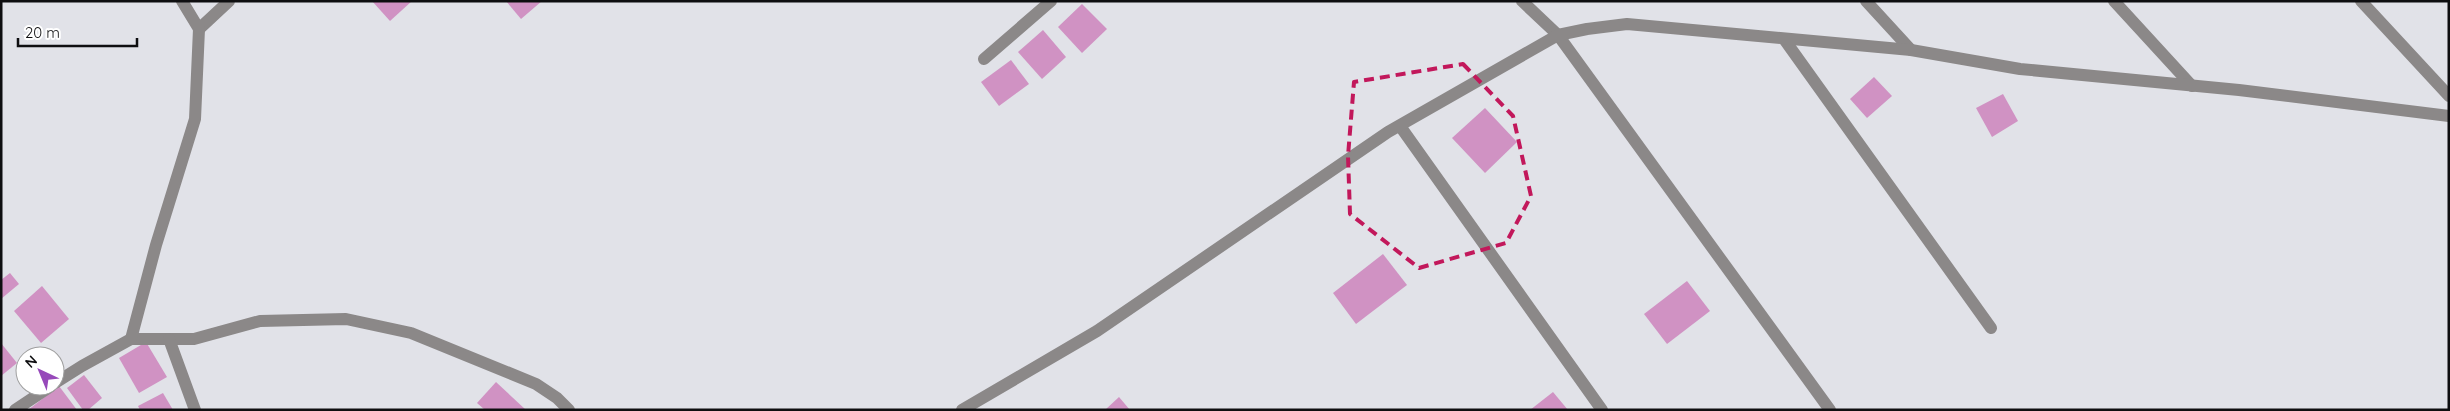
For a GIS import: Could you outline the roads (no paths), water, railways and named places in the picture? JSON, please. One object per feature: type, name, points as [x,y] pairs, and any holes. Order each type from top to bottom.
[{"type":"street","points":[[131,339],[156,245],[195,119],[199,29],[182,1]]},
{"type":"street","points":[[199,29],[229,1]]},
{"type":"street","points":[[984,59],[1051,1]]},
{"type":"street","points":[[1522,1],[1558,35],[1830,410]]},
{"type":"street","points":[[1866,1],[1911,50]]},
{"type":"street","points":[[2114,1],[2192,86]]},
{"type":"street","points":[[2362,1],[2449,96]]},
{"type":"street","points":[[962,410],[1097,331],[1400,126],[1558,35],[1587,29],[1627,24],[1911,50],[2020,68],[2449,116]]},
{"type":"street","points":[[1784,39],[1991,328]]},
{"type":"street","points":[[1400,126],[1602,410]]},
{"type":"street","points":[[65,377],[131,339],[194,339],[260,321],[346,319],[411,333],[476,359],[536,384],[569,410]]},
{"type":"street","points":[[170,339],[195,410]]},
{"type":"street","points":[[15,410],[36,396]]}]
